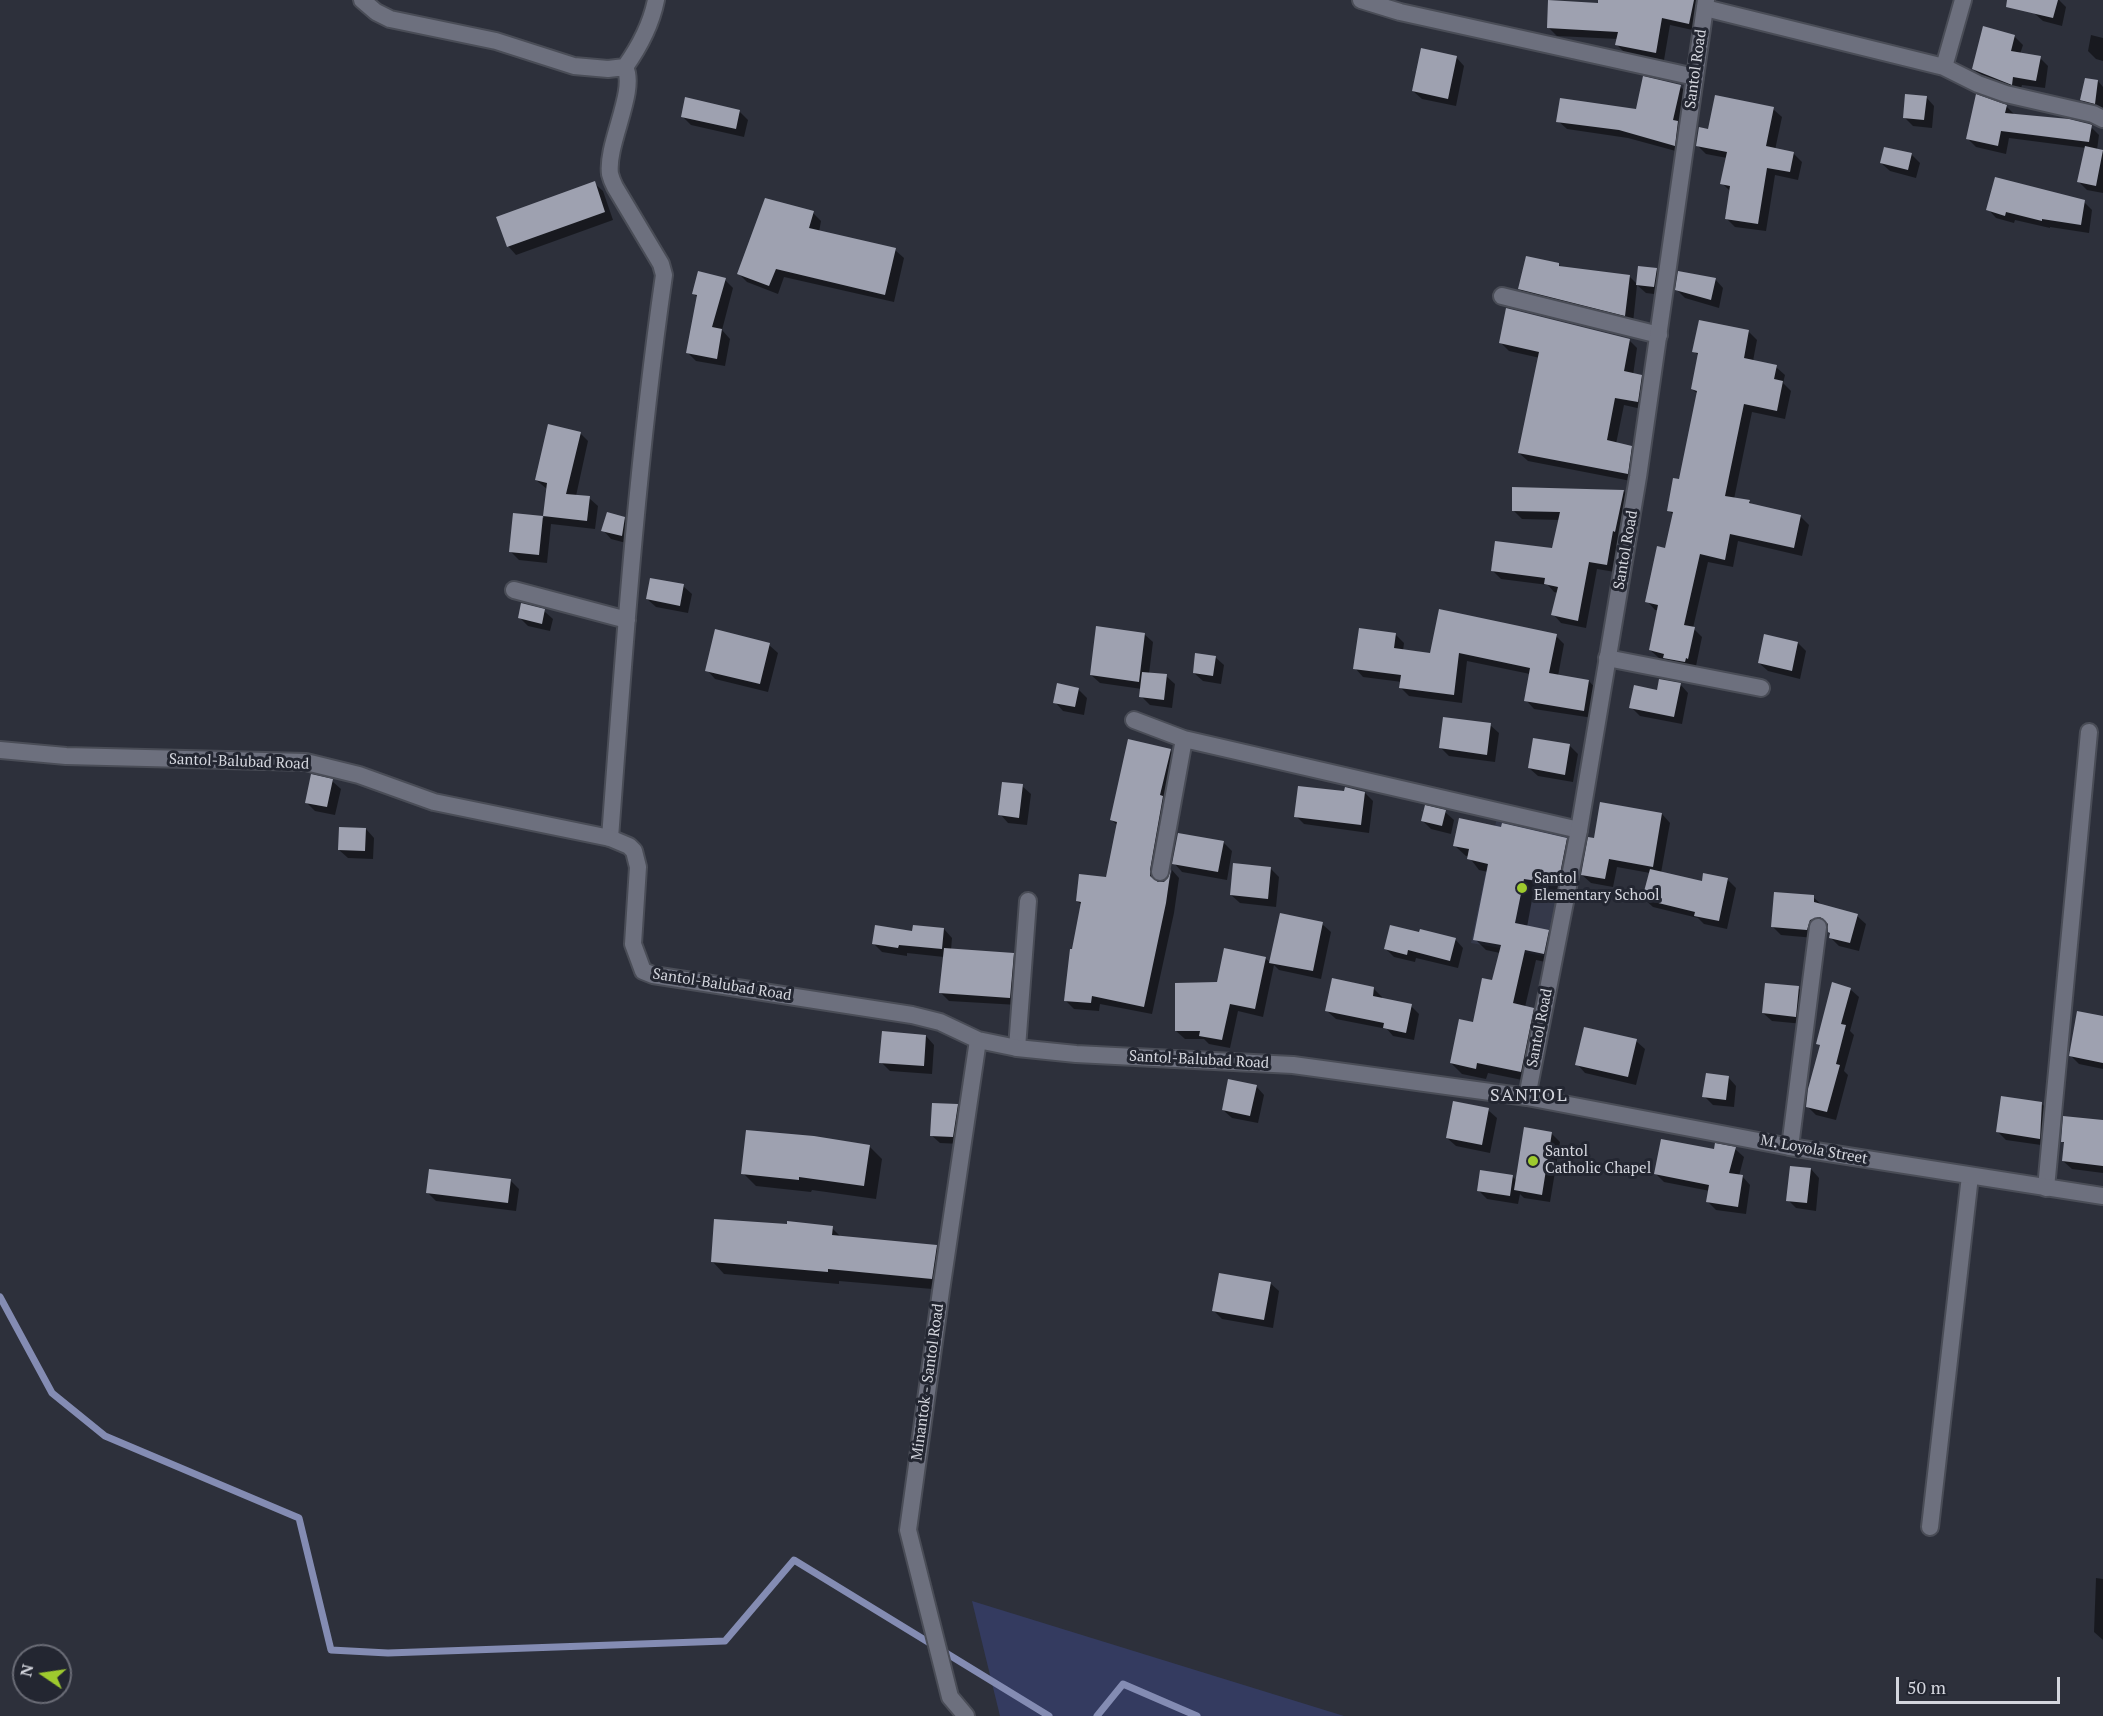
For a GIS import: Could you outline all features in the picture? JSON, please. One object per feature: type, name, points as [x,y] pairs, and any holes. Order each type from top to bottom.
[{"type":"street","points":[[362,0],[376,12],[390,19],[496,41],[574,66],[608,69],[625,67]]},
{"type":"street","points":[[609,838],[650,371],[664,275],[661,264],[615,187],[610,173],[611,153],[629,80],[625,67],[645,34],[656,0]]},
{"type":"street","points":[[1360,0],[1400,12],[1695,77]]},
{"type":"street","points":[[1944,67],[1963,0]]},
{"type":"street","points":[[1705,4],[1944,67],[1978,84],[2006,94],[2093,114],[2103,119]]},
{"type":"street","name":"Santol Road","points":[[1527,1097],[1579,830],[1636,489],[1705,4]]},
{"type":"street","points":[[1502,296],[1659,335]]},
{"type":"street","points":[[514,590],[627,620]]},
{"type":"street","points":[[1607,658],[1761,688]]},
{"type":"street","points":[[1134,720],[1184,739],[1579,830]]},
{"type":"street","points":[[2046,1188],[2090,732]]},
{"type":"street","points":[[1160,872],[1184,739]]},
{"type":"street","name":"Santol-Balubad Road","points":[[0,750],[66,756],[306,762],[359,775],[434,802],[609,838],[629,846],[634,852],[638,867],[633,944],[643,971],[653,975],[912,1016],[940,1022],[978,1040],[1017,1048],[1076,1054],[1293,1065],[1527,1097]]},
{"type":"street","points":[[1017,1048],[1028,901]]},
{"type":"street","points":[[1790,1147],[1818,927]]},
{"type":"street","name":"Minantok - Santol Road","points":[[966,1716],[950,1697],[908,1530],[940,1291],[978,1040]]},
{"type":"street","name":"M. Loyola Street","points":[[1527,1097],[1790,1147],[2103,1196]]},
{"type":"street","points":[[1930,1527],[1970,1176]]},
{"type":"shaded area","name":"Santol Elementary School","points":[[1497,817],[1573,832],[1549,957],[1471,943]]},
{"type":"shaded area","points":[[972,1601],[1344,1716],[1000,1716]]},
{"type":"building","points":[[1548,0],[1598,3],[1598,0],[1694,0],[1689,24],[1662,18],[1656,53],[1615,45],[1618,32],[1547,28]]},
{"type":"building","points":[[2007,0],[2058,0],[2053,18],[2006,7]]},
{"type":"building","points":[[1983,26],[2015,35],[2011,51],[2041,56],[2036,81],[2013,77],[2012,85],[1972,69]]},
{"type":"building","points":[[1421,48],[1457,56],[1448,99],[1412,91]]},
{"type":"building","points":[[1643,76],[1681,85],[1673,120],[1678,121],[1675,146],[1619,130],[1556,122],[1560,98],[1636,109]]},
{"type":"building","points":[[2085,78],[2098,80],[2095,104],[2080,100]]},
{"type":"building","points":[[1905,94],[1927,96],[1924,120],[1903,118]]},
{"type":"building","points":[[1976,94],[2007,105],[2005,113],[2069,119],[2092,125],[2089,142],[2001,131],[1998,146],[1966,139]]},
{"type":"building","points":[[1715,95],[1774,107],[1766,146],[1794,152],[1790,172],[1767,168],[1758,224],[1725,219],[1730,186],[1720,184],[1727,152],[1696,146],[1699,127],[1708,129]]},
{"type":"building","points":[[685,97],[740,110],[736,129],[681,117]]},
{"type":"building","points":[[2085,146],[2103,150],[2096,186],[2077,182]]},
{"type":"building","points":[[1884,147],[1912,153],[1908,170],[1880,163]]},
{"type":"building","points":[[1995,177],[2085,200],[2081,225],[2042,219],[2042,221],[2006,212],[2005,216],[1986,210]]},
{"type":"building","points":[[595,181],[605,212],[507,247],[496,217]]},
{"type":"building","points":[[765,198],[814,211],[809,228],[896,248],[885,295],[776,269],[769,286],[737,274]]},
{"type":"building","points":[[1526,256],[1559,263],[1559,266],[1630,275],[1625,316],[1518,289]]},
{"type":"building","points":[[1638,266],[1657,268],[1654,287],[1636,285]]},
{"type":"building","points":[[698,271],[726,278],[712,327],[722,329],[717,359],[686,353],[697,295],[692,294]]},
{"type":"building","points":[[1678,271],[1716,278],[1711,300],[1675,290]]},
{"type":"building","points":[[1506,308],[1630,339],[1624,371],[1642,375],[1638,402],[1615,398],[1607,440],[1632,446],[1628,474],[1518,453],[1539,352],[1499,343]]},
{"type":"building","points":[[1699,320],[1749,330],[1744,358],[1777,365],[1774,379],[1783,381],[1777,411],[1744,404],[1725,496],[1750,500],[1749,503],[1801,515],[1794,548],[1730,534],[1725,560],[1700,554],[1684,625],[1695,627],[1688,659],[1686,658],[1685,662],[1663,658],[1664,654],[1649,650],[1658,605],[1645,602],[1657,546],[1665,548],[1673,512],[1667,511],[1673,478],[1679,479],[1697,391],[1691,389],[1698,353],[1692,352]]},
{"type":"building","points":[[548,424],[581,432],[566,494],[590,496],[587,521],[543,516],[547,483],[535,480]]},
{"type":"building","points":[[1512,487],[1624,490],[1607,565],[1589,562],[1578,621],[1551,615],[1558,587],[1544,584],[1545,578],[1491,571],[1495,541],[1552,548],[1560,512],[1512,511]]},
{"type":"building","points":[[607,512],[625,517],[622,536],[601,531]]},
{"type":"building","points":[[513,513],[543,516],[539,555],[509,552]]},
{"type":"building","points":[[650,578],[684,584],[680,606],[646,599]]},
{"type":"building","points":[[521,603],[545,609],[542,624],[518,618]]},
{"type":"building","points":[[1439,609],[1557,634],[1549,673],[1589,680],[1584,711],[1524,701],[1530,668],[1459,653],[1454,695],[1399,688],[1401,675],[1353,669],[1359,628],[1396,633],[1394,648],[1430,653]]},
{"type":"building","points":[[1096,626],[1145,633],[1139,682],[1090,675]]},
{"type":"building","points":[[715,629],[770,643],[760,684],[705,671]]},
{"type":"building","points":[[1764,634],[1798,642],[1792,671],[1758,663]]},
{"type":"building","points":[[1195,653],[1216,656],[1213,676],[1193,673]]},
{"type":"building","points":[[1142,672],[1167,674],[1164,700],[1139,697]]},
{"type":"building","points":[[1659,679],[1681,683],[1674,717],[1629,708],[1634,685],[1657,690]]},
{"type":"building","points":[[1057,683],[1079,688],[1075,707],[1053,703]]},
{"type":"building","points":[[1443,717],[1491,723],[1487,755],[1439,748]]},
{"type":"building","points":[[1533,738],[1570,744],[1565,775],[1528,768]]},
{"type":"building","points":[[1128,739],[1171,749],[1160,795],[1163,796],[1150,876],[1158,882],[1164,882],[1171,868],[1144,1007],[1092,996],[1091,1003],[1064,1001],[1070,949],[1072,949],[1081,902],[1076,901],[1079,874],[1106,877],[1117,822],[1110,820]]},
{"type":"building","points":[[311,774],[333,779],[327,807],[305,803]]},
{"type":"building","points":[[1002,782],[1023,784],[1019,818],[998,815]]},
{"type":"building","points":[[1298,786],[1344,791],[1345,787],[1365,792],[1361,825],[1294,817]]},
{"type":"building","points":[[1600,802],[1662,813],[1653,867],[1609,859],[1605,879],[1581,875],[1588,837],[1594,838]]},
{"type":"building","points":[[1425,805],[1446,810],[1442,826],[1421,821]]},
{"type":"building","points":[[1459,818],[1501,827],[1502,823],[1567,838],[1558,884],[1524,879],[1515,923],[1549,930],[1544,954],[1525,950],[1513,1003],[1534,1008],[1521,1072],[1477,1063],[1476,1069],[1450,1063],[1459,1019],[1473,1022],[1482,978],[1492,980],[1501,945],[1473,940],[1488,864],[1467,859],[1469,849],[1453,846]]},
{"type":"building","points":[[339,827],[366,828],[365,851],[338,850]]},
{"type":"building","points":[[1178,833],[1224,841],[1218,872],[1172,864]]},
{"type":"building","points":[[1233,863],[1271,867],[1268,899],[1230,895]]},
{"type":"building","points":[[1650,869],[1702,881],[1703,873],[1728,878],[1719,921],[1694,916],[1695,912],[1642,899]]},
{"type":"building","points":[[1774,892],[1814,895],[1814,902],[1858,914],[1850,943],[1829,938],[1828,924],[1820,917],[1810,920],[1807,930],[1771,927]]},
{"type":"building","points":[[1280,913],[1323,922],[1313,971],[1269,963]]},
{"type":"building","points":[[875,925],[912,931],[913,925],[944,928],[942,949],[899,945],[898,948],[872,944]]},
{"type":"building","points":[[1390,925],[1419,932],[1420,929],[1456,938],[1450,961],[1408,950],[1407,955],[1384,949]]},
{"type":"building","points":[[944,948],[1014,953],[1010,998],[939,993]]},
{"type":"building","points":[[1224,948],[1266,957],[1255,1009],[1230,1004],[1222,1040],[1199,1036],[1200,1031],[1175,1031],[1175,983],[1217,982]]},
{"type":"building","points":[[1332,978],[1374,987],[1373,996],[1412,1004],[1406,1033],[1383,1028],[1384,1023],[1325,1011]]},
{"type":"building","points":[[1832,982],[1851,988],[1841,1024],[1846,1025],[1836,1064],[1840,1065],[1827,1112],[1806,1107],[1808,1089],[1820,1045],[1816,1044]]},
{"type":"building","points":[[1765,983],[1799,986],[1796,1017],[1762,1013]]},
{"type":"building","points":[[2077,1011],[2103,1016],[2103,1063],[2069,1056]]},
{"type":"building","points":[[1584,1027],[1637,1039],[1628,1077],[1575,1065]]},
{"type":"building","points":[[882,1031],[926,1035],[924,1066],[879,1063]]},
{"type":"building","points":[[1706,1073],[1729,1076],[1726,1100],[1702,1097]]},
{"type":"building","points":[[1228,1079],[1257,1085],[1250,1116],[1222,1110]]},
{"type":"building","points":[[2001,1096],[2042,1102],[2040,1139],[1996,1132]]},
{"type":"building","points":[[1453,1101],[1489,1108],[1482,1145],[1446,1138]]},
{"type":"building","points":[[932,1103],[958,1104],[953,1137],[930,1136]]},
{"type":"building","points":[[2063,1116],[2103,1120],[2103,1166],[2062,1161]]},
{"type":"building","name":"Santol Catholic Chapel","points":[[1524,1127],[1552,1132],[1542,1195],[1514,1190]]},
{"type":"building","points":[[746,1130],[814,1136],[870,1145],[864,1186],[799,1177],[799,1180],[741,1174]]},
{"type":"building","points":[[1661,1139],[1714,1149],[1715,1143],[1736,1147],[1729,1173],[1743,1175],[1738,1207],[1706,1202],[1709,1185],[1654,1174]]},
{"type":"building","points":[[1790,1166],[1811,1168],[1807,1203],[1786,1201]]},
{"type":"building","points":[[429,1169],[511,1179],[508,1203],[426,1193]]},
{"type":"building","points":[[1480,1170],[1513,1175],[1510,1196],[1477,1191]]},
{"type":"building","points":[[714,1219],[787,1224],[787,1221],[833,1226],[832,1235],[937,1245],[932,1279],[828,1269],[828,1272],[711,1262]]},
{"type":"building","points":[[1219,1273],[1271,1282],[1264,1320],[1212,1311]]},
{"type":"waterway","points":[[0,1297],[52,1393],[105,1436],[299,1518],[331,1650],[388,1653],[725,1641],[794,1560],[1049,1716]]},
{"type":"waterway","points":[[1097,1716],[1123,1684],[1197,1716]]},
{"type":"place","name":"Santol Elementary School","points":[[1522,888]]},
{"type":"place","name":"Santol Catholic Chapel","points":[[1533,1161]]},
{"type":"district","name":"SANTOL","points":[[1529,1096]]}]
